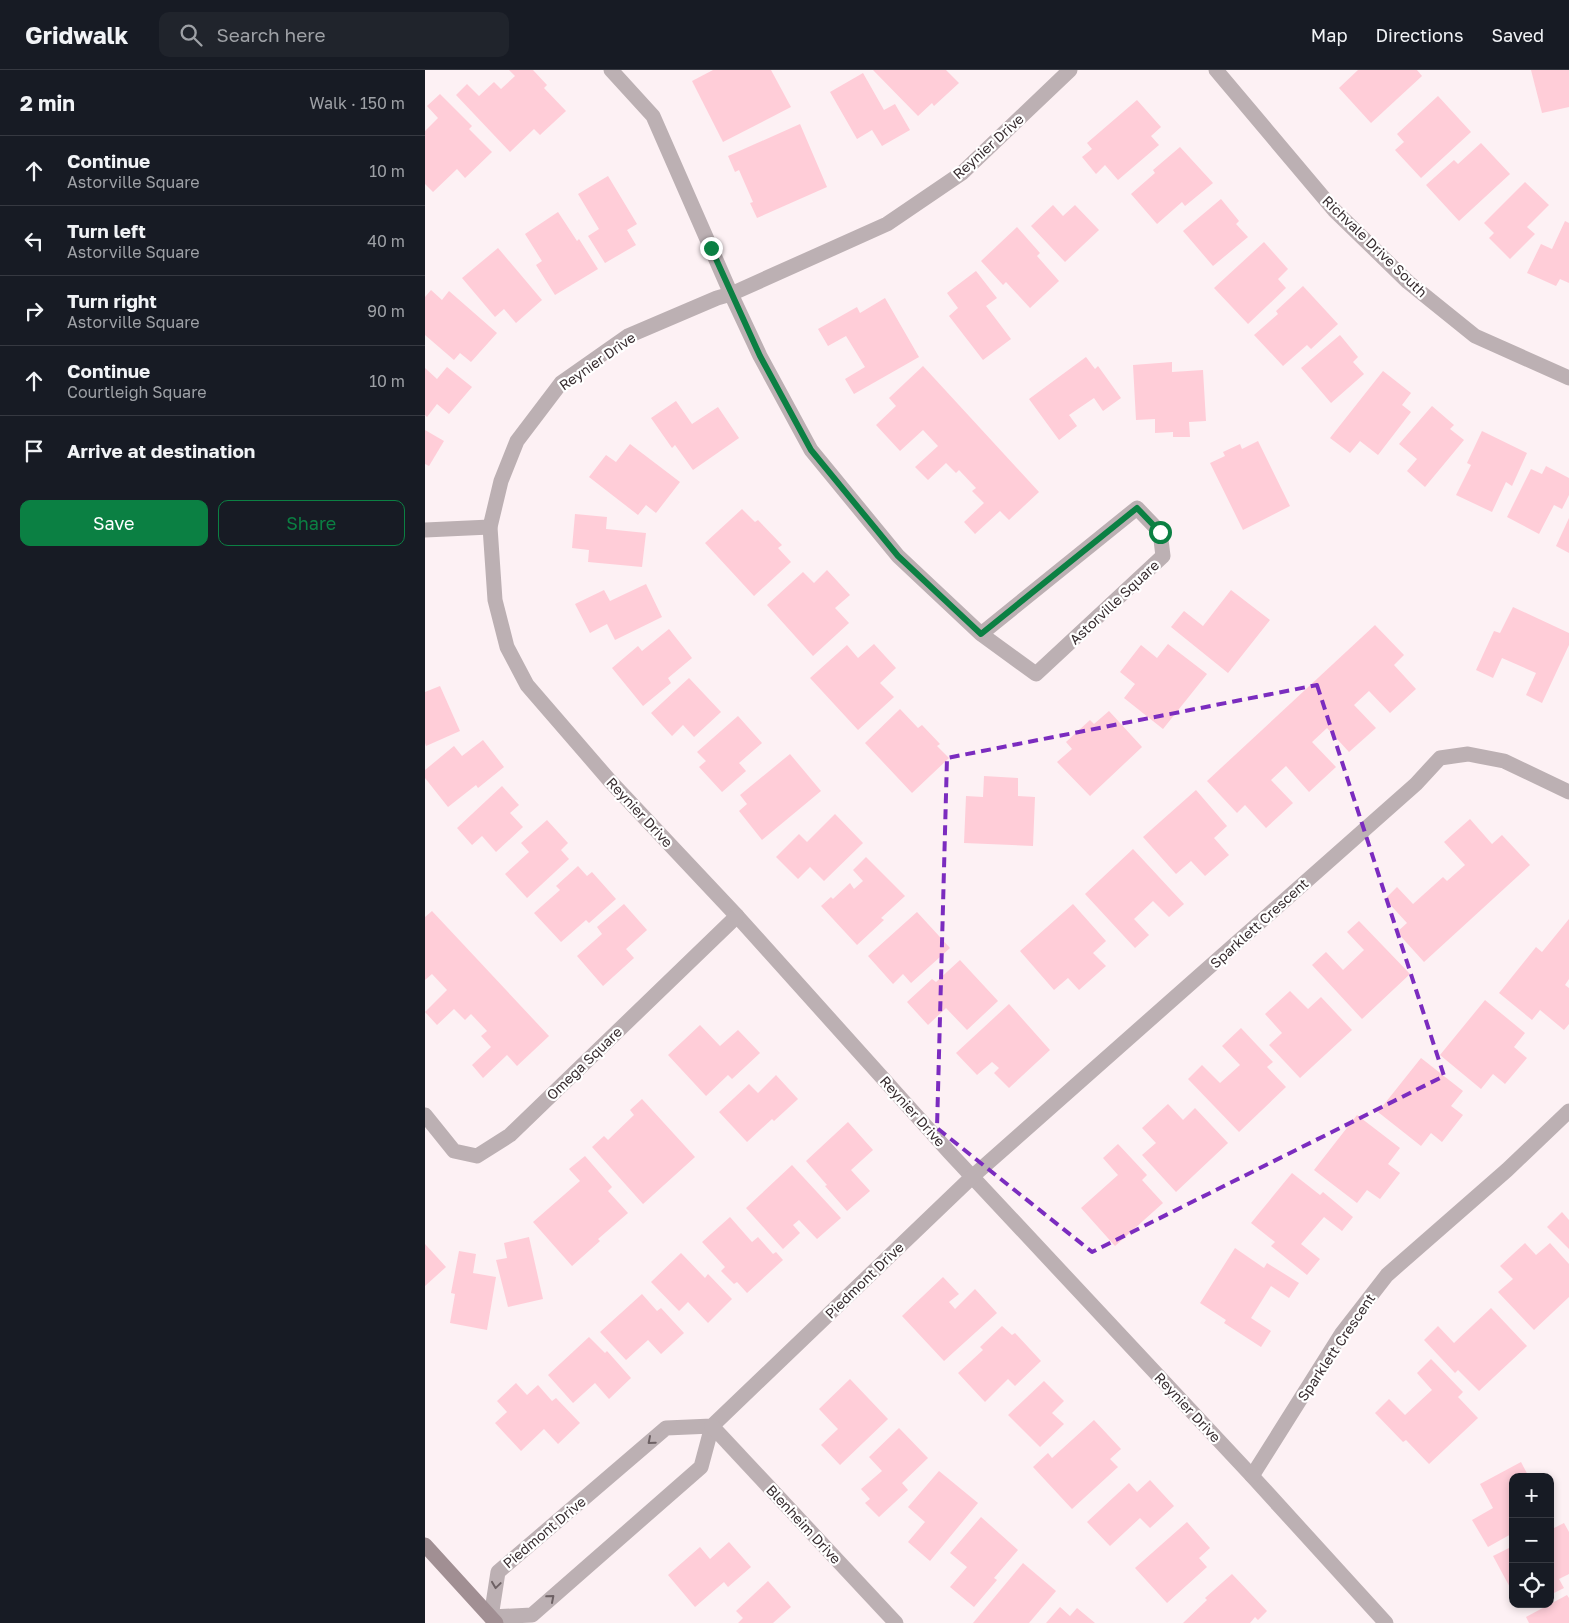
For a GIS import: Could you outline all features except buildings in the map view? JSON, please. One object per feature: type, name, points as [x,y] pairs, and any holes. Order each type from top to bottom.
[{"type":"main road","points":[[425,1545],[493,1620]]},
{"type":"street","name":"Astorville Square","points":[[611,70],[653,116],[760,356],[811,450],[898,556],[981,634],[1036,674],[1163,556],[1160,532],[1137,508],[981,634]]},
{"type":"street","name":"Reynier Drive","points":[[1071,70],[963,173],[887,224],[731,294],[717,298],[628,336],[561,383],[517,441],[501,481],[490,526],[495,600],[507,647],[527,685],[610,781],[737,916],[973,1176],[1386,1623]]},
{"type":"street","name":"Richvale Drive South","points":[[1216,70],[1333,210],[1408,282],[1475,336],[1569,378]]},
{"type":"street","points":[[425,530],[490,526]]},
{"type":"street","name":"Sparklett Crescent","points":[[973,1176],[1416,784],[1440,758],[1467,754],[1504,761],[1569,792]]},
{"type":"street","name":"Omega Square","points":[[425,1115],[454,1151],[477,1156],[493,1146],[510,1135],[737,916]]},
{"type":"street","name":"Sparklett Crescent","points":[[1252,1476],[1343,1333],[1387,1275],[1507,1170],[1569,1111]]},
{"type":"street","name":"Piedmont Drive","points":[[493,1620],[498,1572],[666,1428],[712,1426],[973,1176]]},
{"type":"street","points":[[493,1620],[532,1615],[701,1467],[712,1426]]},
{"type":"street","name":"Blenheim Drive","points":[[712,1426],[896,1623]]},
{"type":"highlighted area","points":[[1317,685],[1444,1076],[1092,1252],[937,1128],[947,758]]},
{"type":"route","points":[[711,248],[760,356],[811,450],[898,556],[981,634],[1137,508],[1160,532]]}]
